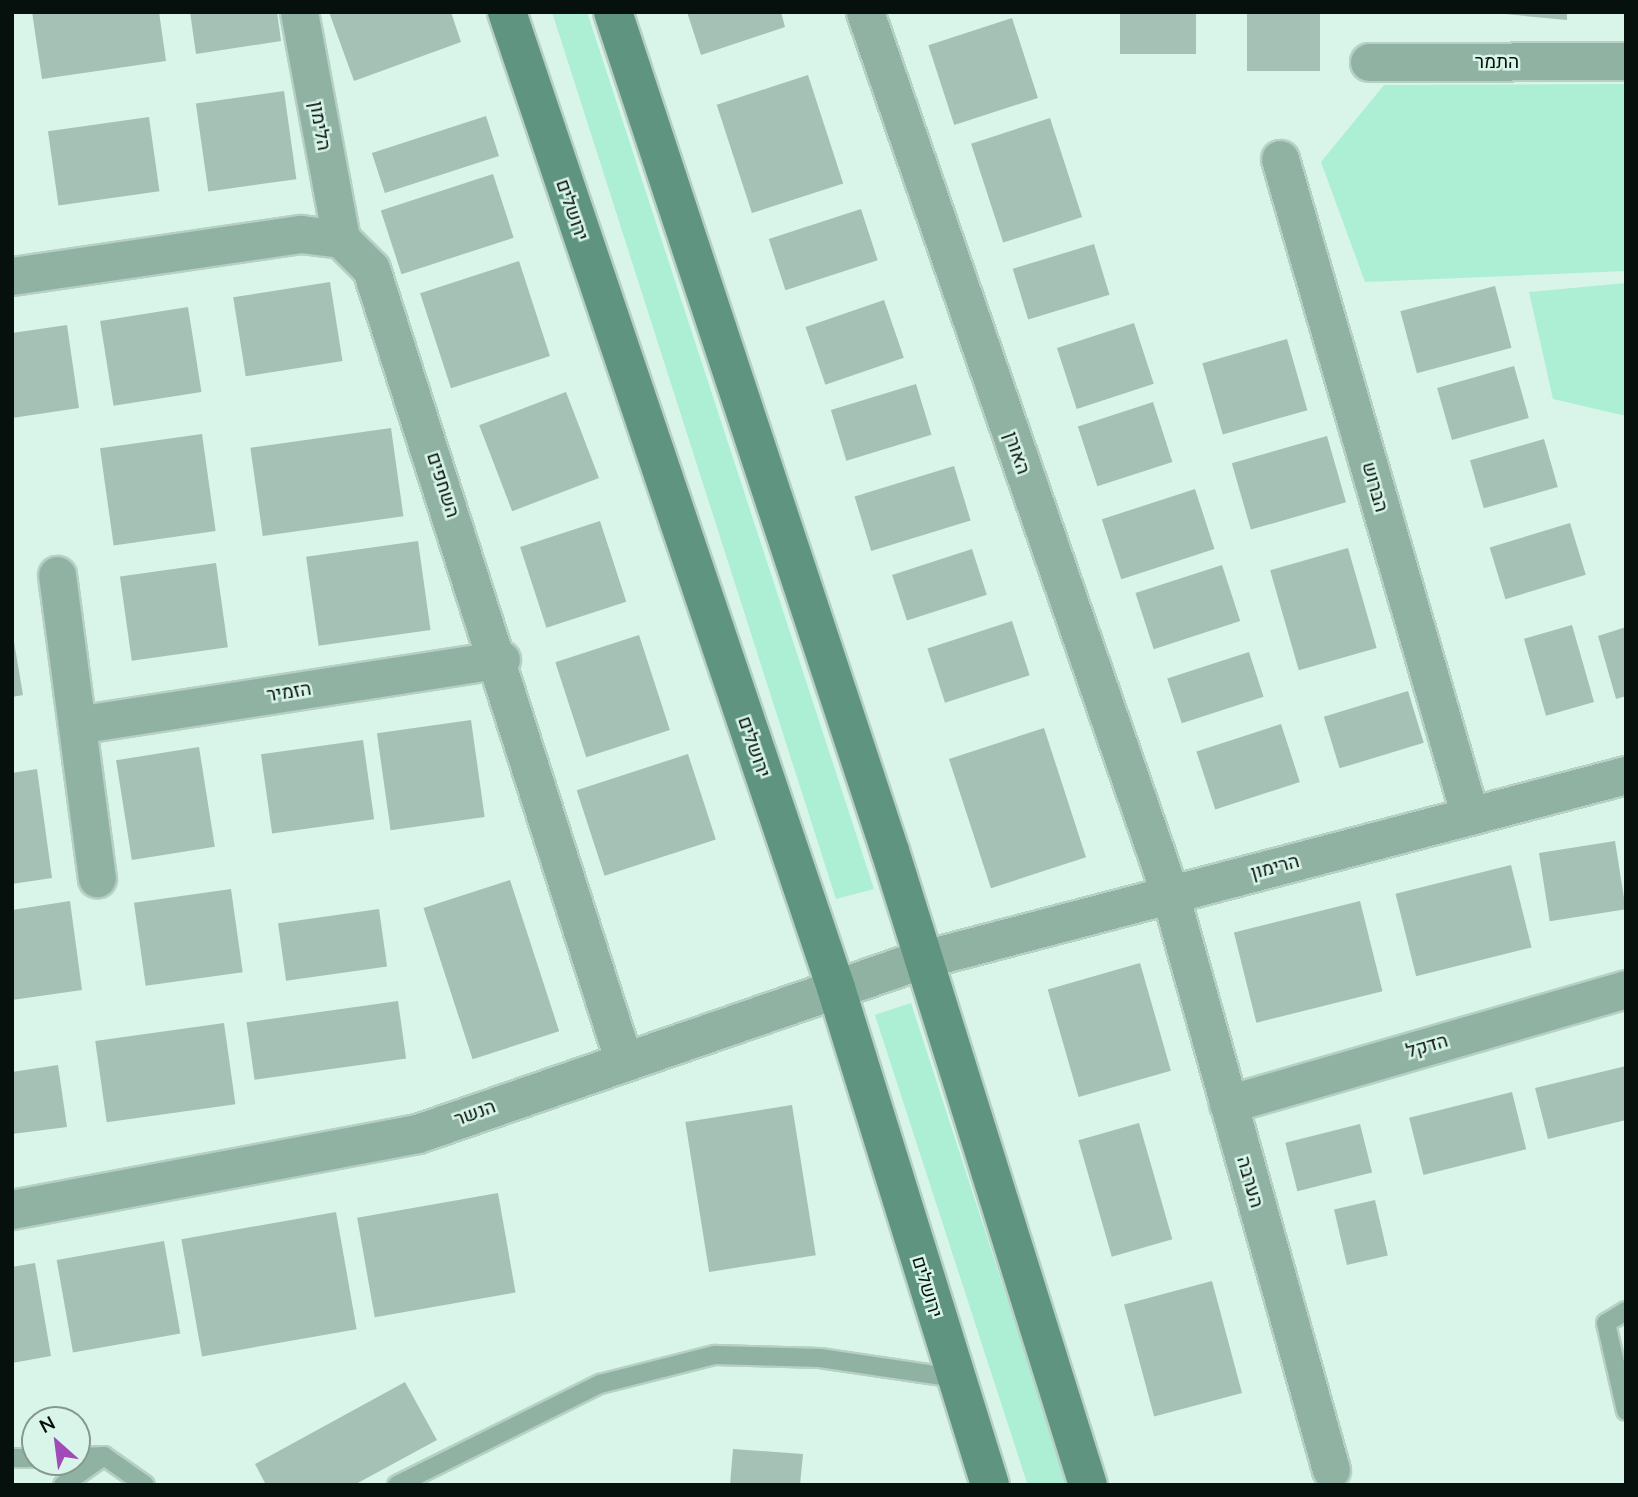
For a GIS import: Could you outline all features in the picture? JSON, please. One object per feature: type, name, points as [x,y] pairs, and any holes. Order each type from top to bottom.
[{"type":"main road","name":"ירושלים","points":[[507,12],[836,988],[990,1485]]},
{"type":"main road","points":[[613,12],[924,958],[1088,1485]]},
{"type":"street","name":"הלימון","points":[[299,12],[341,239]]},
{"type":"street","name":"האורן","points":[[865,12],[1170,894]]},
{"type":"street","name":"התמר","points":[[1369,62],[1626,61]]},
{"type":"street","name":"הברוש","points":[[1280,159],[1470,816]]},
{"type":"street","points":[[12,276],[301,234],[341,239]]},
{"type":"street","name":"השחפים","points":[[341,239],[371,269],[500,659],[623,1059]]},
{"type":"street","points":[[57,575],[97,878]]},
{"type":"street","name":"הזמיר","points":[[77,725],[500,659]]},
{"type":"street","name":"הרימון","points":[[924,958],[1626,775]]},
{"type":"street","name":"הערבה","points":[[1170,894],[1331,1470]]},
{"type":"street","name":"הנשר","points":[[12,1210],[418,1134],[623,1059],[924,958]]},
{"type":"street","name":"הדקל","points":[[1228,1104],[1626,989]]},
{"type":"lane","points":[[1626,1311],[1606,1323],[1626,1411]]},
{"type":"lane","points":[[397,1485],[600,1384],[715,1355],[820,1358],[955,1378]]},
{"type":"lane","points":[[91,1456],[104,1456],[145,1485]]},
{"type":"lane","points":[[63,1485],[104,1456]]},
{"type":"green space","points":[[552,12],[587,12],[874,889],[836,899]]},
{"type":"green space","points":[[1626,84],[1626,271],[1365,282],[1321,162],[1384,85]]},
{"type":"green space","points":[[1626,283],[1626,416],[1553,399],[1529,292]]},
{"type":"green space","points":[[911,1003],[1067,1483],[1028,1485],[875,1015]]},
{"type":"building","points":[[32,12],[159,12],[166,61],[42,79]]},
{"type":"building","points":[[190,12],[277,12],[281,41],[196,54]]},
{"type":"building","points":[[329,12],[451,12],[461,42],[354,81]]},
{"type":"building","points":[[687,12],[781,12],[785,27],[701,55]]},
{"type":"building","points":[[1120,12],[1196,12],[1196,54],[1120,54]]},
{"type":"building","points":[[1247,12],[1320,12],[1320,71],[1247,71]]},
{"type":"building","points":[[1483,12],[1567,12],[1567,20]]},
{"type":"building","points":[[1012,18],[1038,98],[954,125],[928,45]]},
{"type":"building","points":[[808,75],[843,183],[752,213],[717,105]]},
{"type":"building","points":[[284,91],[296,179],[208,192],[196,103]]},
{"type":"building","points":[[486,116],[499,156],[385,193],[372,153]]},
{"type":"building","points":[[149,117],[159,191],[58,205],[48,131]]},
{"type":"building","points":[[1050,118],[1082,217],[1003,243],[971,144]]},
{"type":"building","points":[[493,174],[514,238],[401,274],[381,210]]},
{"type":"building","points":[[861,209],[878,260],[785,290],[769,239]]},
{"type":"building","points":[[1094,244],[1109,295],[1028,320],[1013,269]]},
{"type":"building","points":[[519,261],[550,356],[451,388],[420,293]]},
{"type":"building","points":[[330,282],[343,361],[246,376],[233,297]]},
{"type":"building","points":[[1495,286],[1512,348],[1417,373],[1400,311]]},
{"type":"building","points":[[884,300],[904,358],[825,385],[806,327]]},
{"type":"building","points":[[188,307],[201,392],[114,406],[100,321]]},
{"type":"building","points":[[1134,323],[1154,384],[1077,409],[1057,348]]},
{"type":"building","points":[[67,325],[79,408],[12,418],[12,333]]},
{"type":"building","points":[[1287,339],[1307,410],[1223,434],[1202,363]]},
{"type":"building","points":[[1514,366],[1529,418],[1452,440],[1437,388]]},
{"type":"building","points":[[916,384],[931,435],[846,461],[831,410]]},
{"type":"building","points":[[566,392],[599,478],[512,511],[479,425]]},
{"type":"building","points":[[1153,402],[1172,462],[1097,486],[1078,426]]},
{"type":"building","points":[[391,428],[403,516],[263,536],[250,448]]},
{"type":"building","points":[[202,434],[216,531],[114,545],[100,448]]},
{"type":"building","points":[[1327,436],[1346,502],[1251,530],[1232,463]]},
{"type":"building","points":[[1544,439],[1558,487],[1484,508],[1470,460]]},
{"type":"building","points":[[954,466],[971,521],[871,551],[855,496]]},
{"type":"building","points":[[1195,489],[1214,549],[1121,579],[1102,519]]},
{"type":"building","points":[[600,521],[626,602],[546,628],[520,547]]},
{"type":"building","points":[[1570,523],[1586,575],[1505,599],[1490,548]]},
{"type":"building","points":[[418,541],[431,630],[319,646],[306,557]]},
{"type":"building","points":[[1348,548],[1377,648],[1299,670],[1270,570]]},
{"type":"building","points":[[972,549],[987,595],[907,621],[892,575]]},
{"type":"building","points":[[216,563],[228,647],[132,661],[120,576]]},
{"type":"building","points":[[1222,565],[1240,621],[1154,649],[1135,593]]},
{"type":"building","points":[[1012,621],[1030,675],[945,703],[927,649]]},
{"type":"building","points":[[1572,625],[1594,702],[1546,716],[1524,639]]},
{"type":"building","points":[[1626,627],[1626,696],[1616,699],[1598,636]]},
{"type":"building","points":[[12,630],[23,695],[12,697]]},
{"type":"building","points":[[639,635],[670,730],[586,757],[555,662]]},
{"type":"building","points":[[1249,652],[1264,697],[1182,723],[1167,679]]},
{"type":"building","points":[[1408,691],[1424,743],[1340,768],[1324,717]]},
{"type":"building","points":[[471,720],[485,817],[391,830],[377,733]]},
{"type":"building","points":[[1281,724],[1300,782],[1215,810],[1196,752]]},
{"type":"building","points":[[1044,728],[1086,857],[991,888],[949,759]]},
{"type":"building","points":[[363,740],[374,819],[272,834],[261,754]]},
{"type":"building","points":[[199,747],[215,847],[132,860],[116,760]]},
{"type":"building","points":[[688,754],[716,840],[605,876],[577,790]]},
{"type":"building","points":[[37,769],[52,878],[12,884],[12,773]]},
{"type":"building","points":[[1615,841],[1626,909],[1550,921],[1539,853]]},
{"type":"building","points":[[1511,865],[1532,947],[1416,976],[1396,894]]},
{"type":"building","points":[[510,880],[559,1031],[473,1059],[423,908]]},
{"type":"building","points":[[231,889],[243,972],[146,986],[134,903]]},
{"type":"building","points":[[70,901],[82,990],[12,1000],[12,910]]},
{"type":"building","points":[[1360,901],[1382,991],[1256,1023],[1234,932]]},
{"type":"building","points":[[379,909],[387,966],[286,981],[278,923]]},
{"type":"building","points":[[1140,963],[1171,1071],[1079,1097],[1048,989]]},
{"type":"building","points":[[398,1001],[406,1058],[255,1080],[246,1022]]},
{"type":"building","points":[[224,1023],[235,1104],[107,1122],[95,1041]]},
{"type":"building","points":[[58,1065],[67,1127],[12,1134],[12,1072]]},
{"type":"building","points":[[1626,1066],[1626,1120],[1548,1139],[1535,1088]]},
{"type":"building","points":[[1512,1092],[1526,1149],[1423,1175],[1409,1118]]},
{"type":"building","points":[[792,1105],[816,1255],[709,1272],[685,1122]]},
{"type":"building","points":[[1139,1123],[1172,1239],[1112,1257],[1078,1140]]},
{"type":"building","points":[[1360,1124],[1372,1173],[1297,1191],[1285,1143]]},
{"type":"building","points":[[498,1193],[516,1292],[375,1317],[357,1218]]},
{"type":"building","points":[[1375,1200],[1388,1256],[1347,1265],[1334,1209]]},
{"type":"building","points":[[336,1212],[357,1329],[202,1356],[181,1239]]},
{"type":"building","points":[[164,1241],[180,1334],[73,1352],[57,1260]]},
{"type":"building","points":[[35,1263],[51,1356],[12,1363],[12,1267]]},
{"type":"building","points":[[1212,1281],[1242,1393],[1154,1417],[1124,1305]]},
{"type":"building","points":[[405,1382],[437,1440],[354,1485],[266,1485],[255,1464]]},
{"type":"building","points":[[733,1449],[803,1454],[800,1485],[730,1485]]}]
